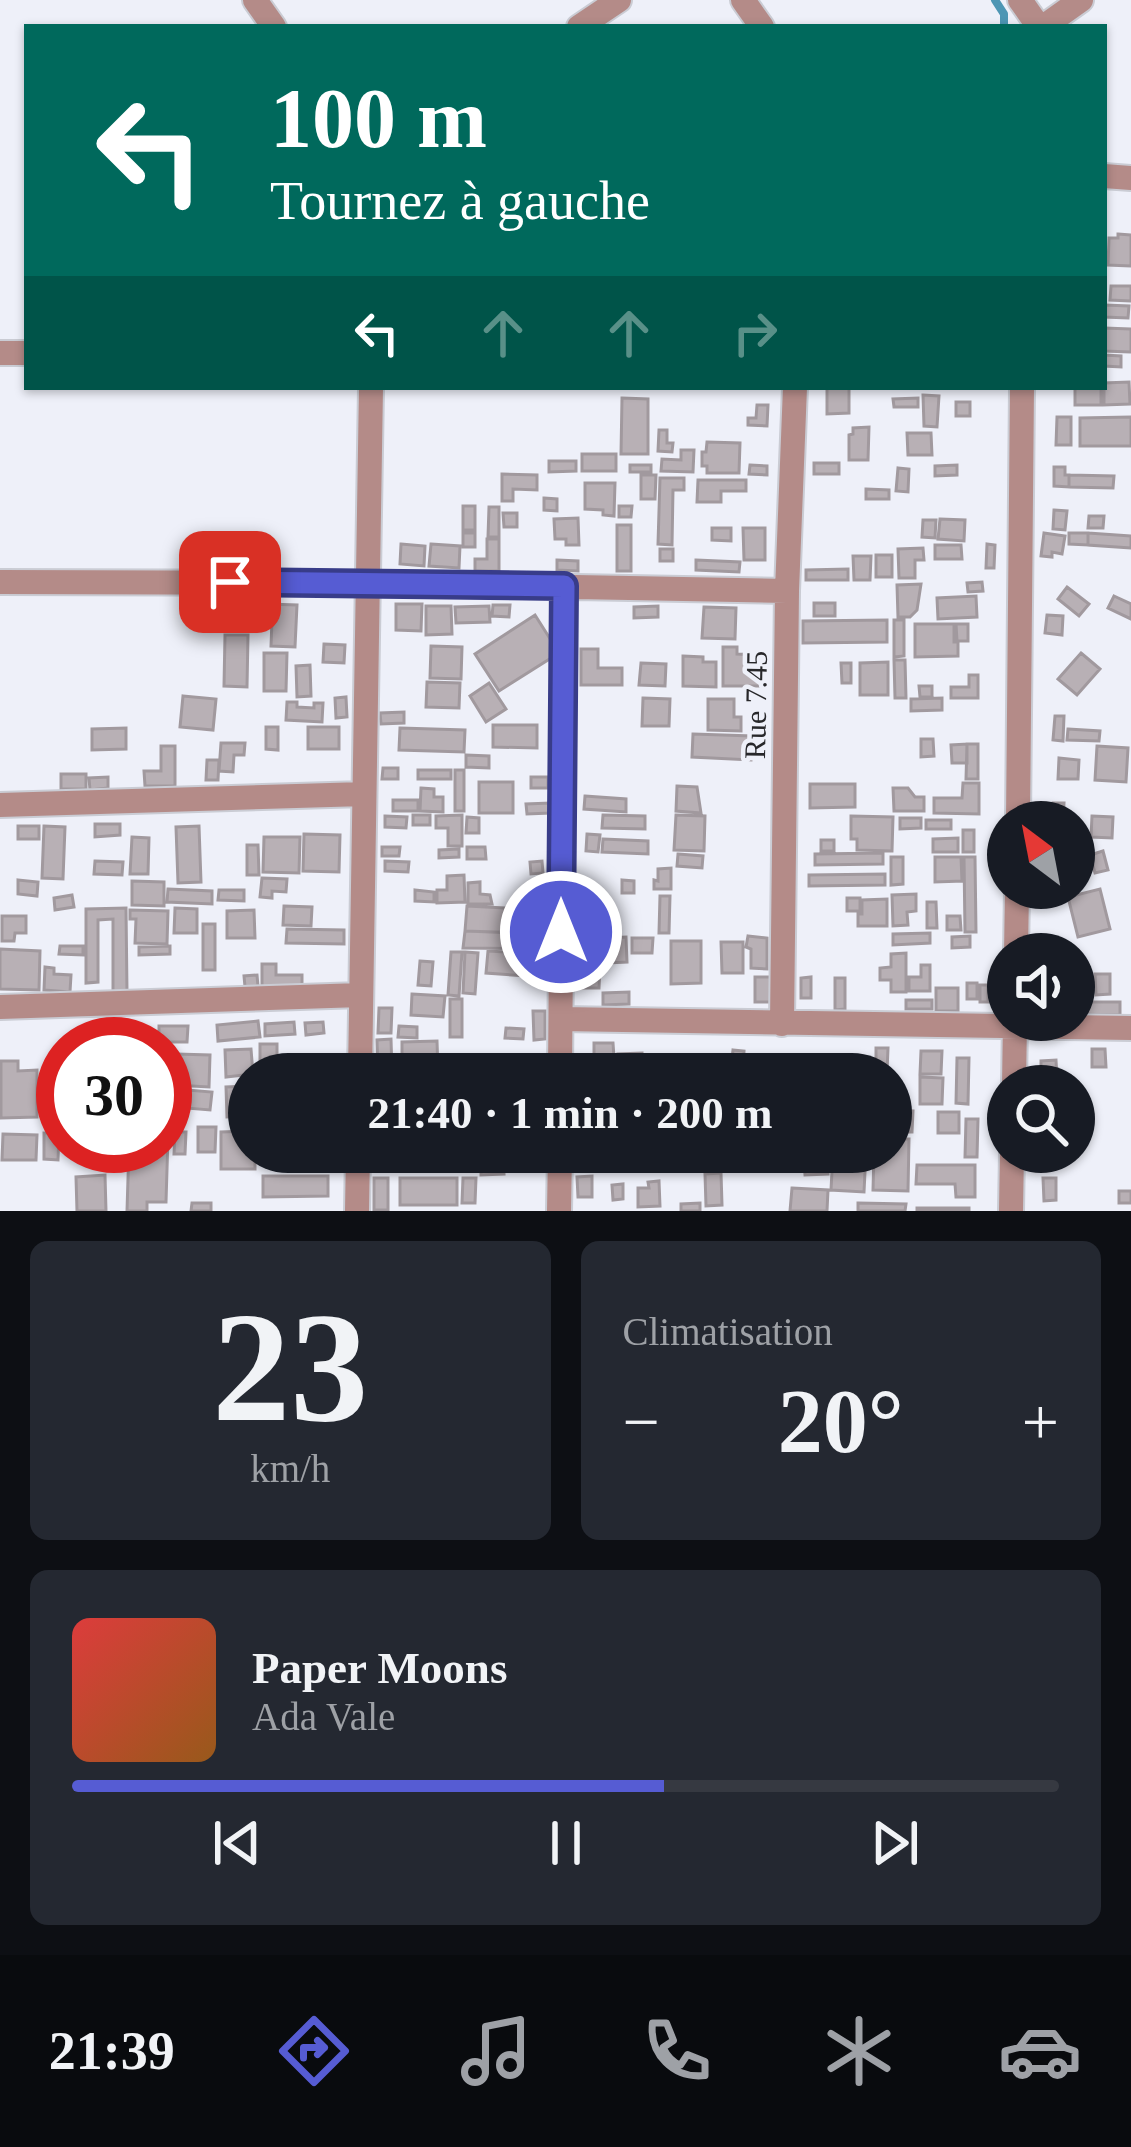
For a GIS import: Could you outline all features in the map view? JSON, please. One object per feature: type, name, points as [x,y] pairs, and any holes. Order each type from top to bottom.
[{"type":"street","points":[[583,24],[619,0]]},
{"type":"street","points":[[1020,0],[1039,24]]},
{"type":"street","points":[[1045,24],[1081,0]]},
{"type":"street","points":[[360,1053],[371,390]]},
{"type":"street","name":"Rue 7.45","points":[[782,1024],[787,592],[795,390]]},
{"type":"street","points":[[1018,801],[1022,390]]},
{"type":"street","points":[[0,582],[368,583],[787,592]]},
{"type":"street","points":[[560,1053],[564,586]]},
{"type":"street","points":[[0,805],[364,794]]},
{"type":"street","points":[[0,1007],[361,995]]},
{"type":"street","points":[[560,1018],[987,1024]]},
{"type":"street","points":[[1095,1027],[1131,1028]]},
{"type":"street","points":[[357,1211],[358,1173]]},
{"type":"street","points":[[559,1211],[560,1173]]},
{"type":"street","points":[[1011,1211],[1012,1173]]},
{"type":"building","points":[[1118,234],[1131,235],[1131,266],[1108,265],[1109,238],[1118,238]]},
{"type":"building","points":[[1111,286],[1131,286],[1131,301],[1110,300]]},
{"type":"building","points":[[1107,305],[1129,306],[1128,318],[1107,317]]},
{"type":"building","points":[[1107,328],[1131,329],[1131,352],[1107,351]]},
{"type":"building","points":[[1107,355],[1121,356],[1121,367],[1107,366]]},
{"type":"building","points":[[1129,382],[1130,404],[1104,405],[1107,383]]},
{"type":"building","points":[[827,390],[849,390],[849,413],[827,414]]},
{"type":"building","points":[[1075,390],[1101,390],[1101,405],[1075,405]]},
{"type":"building","points":[[923,395],[939,396],[937,427],[924,426]]},
{"type":"building","points":[[622,398],[648,399],[648,454],[621,454]]},
{"type":"building","points":[[918,398],[918,407],[894,407],[893,399]]},
{"type":"building","points":[[956,402],[970,402],[970,416],[956,416]]},
{"type":"building","points":[[757,405],[768,405],[767,426],[748,425],[748,418],[756,418]]},
{"type":"building","points":[[1057,417],[1071,417],[1071,445],[1056,445]]},
{"type":"building","points":[[1131,417],[1131,446],[1080,446],[1080,418]]},
{"type":"building","points":[[869,427],[868,460],[849,460],[853,428]]},
{"type":"building","points":[[659,430],[667,430],[672,452],[658,451]]},
{"type":"building","points":[[907,433],[931,433],[932,455],[908,455]]},
{"type":"building","points":[[707,442],[740,443],[739,473],[707,473],[702,452]]},
{"type":"building","points":[[681,450],[694,450],[693,472],[661,471],[662,459],[681,460]]},
{"type":"building","points":[[582,454],[616,454],[616,471],[582,471]]},
{"type":"building","points":[[549,461],[576,461],[576,471],[549,472]]},
{"type":"building","points":[[814,463],[839,463],[839,474],[814,474]]},
{"type":"building","points":[[630,465],[651,465],[651,472],[630,472]]},
{"type":"building","points":[[750,465],[767,466],[767,475],[749,474]]},
{"type":"building","points":[[957,465],[957,475],[935,476],[935,466]]},
{"type":"building","points":[[1054,467],[1065,467],[1069,487],[1054,486]]},
{"type":"building","points":[[898,468],[909,469],[908,492],[896,491]]},
{"type":"building","points":[[502,474],[537,475],[537,490],[513,489],[513,501],[502,501]]},
{"type":"building","points":[[641,475],[656,475],[655,499],[641,499]]},
{"type":"building","points":[[1069,475],[1114,476],[1113,488],[1069,487]]},
{"type":"building","points":[[660,478],[684,478],[684,490],[673,490],[672,545],[658,544]]},
{"type":"building","points":[[698,480],[746,480],[746,491],[721,491],[721,502],[697,502]]},
{"type":"building","points":[[585,483],[615,483],[614,516],[585,509]]},
{"type":"building","points":[[866,489],[889,490],[889,499],[866,499]]},
{"type":"building","points":[[544,498],[557,499],[557,511],[544,510]]},
{"type":"building","points":[[463,506],[475,506],[475,530],[463,530]]},
{"type":"building","points":[[619,506],[632,506],[631,517],[619,517]]},
{"type":"building","points":[[489,507],[499,507],[499,537],[488,537]]},
{"type":"building","points":[[1054,510],[1067,511],[1065,530],[1053,529]]},
{"type":"building","points":[[503,513],[517,513],[517,527],[504,527]]},
{"type":"building","points":[[1089,516],[1104,516],[1103,528],[1088,528]]},
{"type":"building","points":[[578,518],[579,545],[555,539],[554,519]]},
{"type":"building","points":[[940,519],[965,520],[964,541],[938,539]]},
{"type":"building","points":[[923,520],[936,520],[935,538],[922,537]]},
{"type":"building","points":[[617,525],[631,525],[631,571],[617,571]]},
{"type":"building","points":[[712,528],[731,528],[731,541],[712,540]]},
{"type":"building","points":[[743,528],[765,528],[765,560],[744,560]]},
{"type":"building","points":[[463,533],[475,533],[475,547],[463,547]]},
{"type":"building","points":[[1044,533],[1065,536],[1062,554],[1041,556]]},
{"type":"building","points":[[1069,533],[1088,533],[1088,545],[1069,544]]},
{"type":"building","points":[[1088,533],[1131,536],[1131,548],[1088,545]]},
{"type":"building","points":[[487,539],[499,539],[499,571],[475,571],[475,559],[487,559]]},
{"type":"building","points":[[401,544],[425,546],[424,566],[400,564]]},
{"type":"building","points":[[431,544],[460,546],[459,568],[429,566]]},
{"type":"building","points":[[987,544],[995,545],[994,568],[986,568]]},
{"type":"building","points":[[935,545],[961,545],[962,559],[935,559]]},
{"type":"building","points":[[923,548],[924,560],[915,560],[915,578],[899,578],[898,549]]},
{"type":"building","points":[[660,549],[673,549],[673,561],[660,561]]},
{"type":"building","points":[[876,555],[892,555],[892,577],[876,577]]},
{"type":"building","points":[[853,556],[871,556],[870,580],[854,580]]},
{"type":"building","points":[[557,560],[578,561],[578,571],[557,570]]},
{"type":"building","points":[[696,560],[740,562],[739,572],[696,570]]},
{"type":"building","points":[[848,569],[848,580],[806,580],[806,570]]},
{"type":"building","points":[[982,582],[983,591],[968,592],[967,583]]},
{"type":"building","points":[[921,584],[917,610],[910,617],[898,617],[897,585]]},
{"type":"building","points":[[1067,587],[1089,604],[1079,616],[1058,599]]},
{"type":"building","points":[[976,596],[977,617],[938,619],[937,598]]},
{"type":"building","points":[[1114,596],[1131,604],[1131,619],[1108,608]]},
{"type":"building","points":[[814,603],[835,603],[835,616],[814,616]]},
{"type":"building","points":[[267,604],[297,605],[295,647],[271,646]]},
{"type":"building","points":[[396,604],[422,604],[421,631],[396,630]]},
{"type":"building","points":[[250,605],[265,605],[264,626],[249,625]]},
{"type":"building","points":[[493,605],[510,605],[509,617],[492,616]]},
{"type":"building","points":[[426,606],[451,606],[452,634],[426,635]]},
{"type":"building","points":[[489,606],[490,622],[456,623],[455,607]]},
{"type":"building","points":[[658,606],[658,617],[634,618],[634,607]]},
{"type":"building","points":[[704,607],[736,608],[735,639],[702,638]]},
{"type":"building","points":[[535,615],[559,653],[499,691],[475,654]]},
{"type":"building","points":[[1047,615],[1063,616],[1062,635],[1045,633]]},
{"type":"building","points":[[887,620],[887,642],[803,643],[803,621]]},
{"type":"building","points":[[894,620],[904,620],[904,656],[894,657]]},
{"type":"building","points":[[915,624],[954,624],[958,656],[915,657]]},
{"type":"building","points":[[956,624],[968,624],[968,641],[957,641]]},
{"type":"building","points":[[225,635],[248,635],[247,687],[224,686]]},
{"type":"building","points":[[324,644],[345,645],[344,663],[323,662]]},
{"type":"building","points":[[431,646],[462,647],[461,679],[430,678]]},
{"type":"building","points":[[723,647],[737,647],[737,654],[760,655],[760,686],[723,686]]},
{"type":"building","points":[[581,649],[598,649],[598,668],[622,668],[622,685],[581,685]]},
{"type":"building","points":[[264,653],[287,653],[286,691],[264,691]]},
{"type":"building","points":[[1081,653],[1100,669],[1077,695],[1058,679]]},
{"type":"building","points":[[683,656],[716,662],[716,687],[683,686]]},
{"type":"building","points":[[894,660],[905,660],[906,698],[895,698]]},
{"type":"building","points":[[888,662],[888,695],[860,695],[860,663]]},
{"type":"building","points":[[641,663],[666,664],[665,686],[639,685]]},
{"type":"building","points":[[841,663],[851,663],[851,683],[842,683]]},
{"type":"building","points":[[310,665],[311,696],[297,697],[296,666]]},
{"type":"building","points":[[969,675],[978,675],[978,698],[951,698],[951,687],[969,687]]},
{"type":"building","points":[[427,682],[460,683],[459,708],[426,707]]},
{"type":"building","points":[[489,683],[506,709],[486,722],[470,696]]},
{"type":"building","points":[[919,686],[932,686],[932,697],[920,697]]},
{"type":"building","points":[[183,696],[216,699],[213,730],[180,727]]},
{"type":"building","points":[[346,697],[347,717],[336,718],[335,698]]},
{"type":"building","points":[[643,698],[670,699],[669,726],[642,726]]},
{"type":"building","points":[[942,698],[942,710],[911,711],[911,699]]},
{"type":"building","points":[[708,699],[734,699],[734,717],[741,717],[741,731],[708,730]]},
{"type":"building","points":[[287,702],[314,708],[314,703],[323,703],[322,722],[286,720]]},
{"type":"building","points":[[404,712],[404,723],[381,724],[380,713]]},
{"type":"building","points":[[1055,716],[1064,716],[1063,741],[1053,740]]},
{"type":"building","points":[[493,725],[537,725],[537,748],[493,747]]},
{"type":"building","points":[[266,727],[278,727],[278,750],[266,749]]},
{"type":"building","points":[[308,727],[339,727],[339,749],[308,749]]},
{"type":"building","points":[[126,728],[126,749],[92,750],[92,729]]},
{"type":"building","points":[[400,728],[465,730],[464,752],[399,750]]},
{"type":"building","points":[[1068,729],[1100,731],[1099,741],[1067,740]]},
{"type":"building","points":[[693,734],[752,736],[751,760],[692,757]]},
{"type":"building","points":[[921,739],[933,739],[934,756],[921,757]]},
{"type":"building","points":[[221,743],[245,743],[244,755],[234,755],[233,772],[219,771]]},
{"type":"building","points":[[967,744],[967,763],[952,763],[951,745]]},
{"type":"building","points":[[967,744],[978,744],[978,779],[966,779]]},
{"type":"building","points":[[161,746],[175,746],[175,786],[145,786],[144,771],[161,771]]},
{"type":"building","points":[[1097,746],[1128,748],[1126,782],[1095,780]]},
{"type":"building","points":[[466,755],[489,756],[489,768],[466,767]]},
{"type":"building","points":[[1059,758],[1079,760],[1078,779],[1058,779]]},
{"type":"building","points":[[207,760],[219,760],[218,780],[206,780]]},
{"type":"building","points":[[383,768],[398,768],[398,779],[382,779]]},
{"type":"building","points":[[418,770],[451,770],[451,779],[418,779]]},
{"type":"building","points":[[455,770],[464,770],[464,811],[455,811]]},
{"type":"building","points":[[61,774],[86,774],[86,789],[61,789]]},
{"type":"building","points":[[108,777],[108,788],[90,790],[89,778]]},
{"type":"building","points":[[531,777],[548,777],[548,788],[531,788]]},
{"type":"building","points":[[479,782],[513,782],[513,813],[479,813]]},
{"type":"building","points":[[963,783],[979,783],[979,814],[934,813],[934,798],[962,798]]},
{"type":"building","points":[[810,784],[855,784],[855,807],[810,808]]},
{"type":"building","points":[[677,786],[697,787],[701,813],[676,811]]},
{"type":"building","points":[[421,788],[434,789],[434,797],[443,797],[443,812],[420,811]]},
{"type":"building","points":[[893,788],[908,788],[915,797],[924,797],[924,811],[894,811]]},
{"type":"building","points":[[585,796],[626,799],[626,812],[584,809]]},
{"type":"building","points":[[393,800],[418,800],[418,811],[393,811]]},
{"type":"building","points":[[550,803],[550,813],[527,814],[526,804]]},
{"type":"building","points":[[413,815],[430,815],[430,825],[413,825]]},
{"type":"building","points":[[462,815],[462,846],[448,846],[448,828],[436,828],[436,816]]},
{"type":"building","points":[[603,815],[645,816],[645,829],[602,828]]},
{"type":"building","points":[[676,815],[705,816],[704,851],[674,850]]},
{"type":"building","points":[[385,816],[407,817],[406,828],[385,827]]},
{"type":"building","points":[[851,816],[893,817],[892,851],[857,850],[857,839],[851,839]]},
{"type":"building","points":[[1095,816],[1113,817],[1112,838],[1095,837]]},
{"type":"building","points":[[467,817],[479,818],[479,833],[466,833]]},
{"type":"building","points":[[900,818],[921,818],[921,828],[900,829]]},
{"type":"building","points":[[926,820],[951,820],[951,829],[926,829]]},
{"type":"building","points":[[95,824],[120,824],[120,835],[95,837]]},
{"type":"building","points":[[18,826],[39,826],[39,839],[18,839]]},
{"type":"building","points":[[44,826],[65,827],[63,879],[42,878]]},
{"type":"building","points":[[199,826],[201,882],[178,883],[176,827]]},
{"type":"building","points":[[963,830],[974,830],[974,852],[963,852]]},
{"type":"building","points":[[304,834],[340,835],[339,872],[303,871]]},
{"type":"building","points":[[587,834],[600,835],[598,852],[586,851]]},
{"type":"building","points":[[132,837],[149,838],[148,874],[130,874]]},
{"type":"building","points":[[264,837],[300,837],[299,873],[263,872]]},
{"type":"building","points":[[958,838],[958,852],[933,852],[933,839]]},
{"type":"building","points":[[603,839],[648,841],[648,854],[602,852]]},
{"type":"building","points":[[821,840],[834,840],[834,851],[821,851]]},
{"type":"building","points":[[247,845],[258,845],[259,875],[247,875]]},
{"type":"building","points":[[382,847],[400,847],[399,856],[382,856]]},
{"type":"building","points":[[467,847],[485,847],[486,859],[467,859]]},
{"type":"building","points":[[459,849],[459,857],[439,858],[439,850]]},
{"type":"building","points":[[1103,851],[1108,870],[1095,873],[1095,853]]},
{"type":"building","points":[[883,853],[883,864],[815,865],[815,854]]},
{"type":"building","points":[[678,854],[703,856],[702,868],[677,866]]},
{"type":"building","points":[[891,857],[903,857],[903,884],[891,885]]},
{"type":"building","points":[[935,857],[961,857],[962,881],[935,882]]},
{"type":"building","points":[[964,857],[975,857],[976,932],[965,932]]},
{"type":"building","points":[[95,861],[123,862],[122,875],[94,874]]},
{"type":"building","points":[[385,861],[409,862],[408,872],[385,871]]},
{"type":"building","points":[[542,861],[543,873],[531,874],[530,862]]},
{"type":"building","points":[[671,868],[671,889],[654,889],[658,869]]},
{"type":"building","points":[[885,874],[885,885],[809,886],[809,875]]},
{"type":"building","points":[[464,875],[465,902],[437,903],[437,890],[447,890],[447,876]]},
{"type":"building","points":[[262,878],[287,879],[286,892],[272,891],[272,898],[260,897]]},
{"type":"building","points":[[18,880],[38,882],[37,896],[18,894]]},
{"type":"building","points":[[622,880],[634,881],[634,893],[622,893]]},
{"type":"building","points":[[132,881],[164,882],[164,906],[132,905]]},
{"type":"building","points":[[480,882],[480,894],[490,895],[492,904],[468,904],[468,883]]},
{"type":"building","points":[[585,887],[599,889],[596,917],[582,915]]},
{"type":"building","points":[[168,889],[212,891],[212,904],[167,902]]},
{"type":"building","points":[[1100,889],[1110,929],[1077,933],[1071,909],[1095,909],[1095,890]]},
{"type":"building","points":[[219,890],[244,890],[244,901],[218,900]]},
{"type":"building","points":[[415,890],[434,892],[434,902],[415,901]]},
{"type":"building","points":[[916,894],[916,911],[907,912],[908,925],[893,926],[892,895]]},
{"type":"building","points":[[72,895],[74,907],[55,910],[54,898]]},
{"type":"building","points":[[660,896],[670,896],[669,933],[659,933]]},
{"type":"building","points":[[847,898],[860,898],[860,911],[847,911]]},
{"type":"building","points":[[887,899],[887,926],[858,926],[862,900]]},
{"type":"building","points":[[927,902],[936,902],[937,928],[927,928]]},
{"type":"building","points":[[284,906],[312,907],[311,926],[283,925]]},
{"type":"building","points":[[467,906],[523,909],[521,933],[465,931]]},
{"type":"building","points":[[528,906],[547,907],[547,924],[527,922]]},
{"type":"building","points":[[126,908],[127,992],[113,992],[113,919],[98,920],[98,982],[86,983],[86,909]]},
{"type":"building","points":[[175,908],[197,909],[197,933],[174,933]]},
{"type":"building","points":[[130,910],[168,911],[167,944],[135,943],[136,919],[130,919]]},
{"type":"building","points":[[254,910],[255,938],[227,938],[227,911]]},
{"type":"building","points":[[2,916],[26,916],[26,933],[15,933],[14,941],[2,941]]},
{"type":"building","points":[[947,916],[960,916],[961,930],[947,930]]},
{"type":"building","points":[[203,924],[215,924],[215,970],[203,970]]},
{"type":"building","points":[[287,929],[344,930],[344,944],[286,943]]},
{"type":"building","points":[[465,931],[546,934],[546,949],[463,948]]},
{"type":"building","points":[[930,933],[930,943],[893,945],[893,934]]},
{"type":"building","points":[[748,936],[767,938],[767,969],[751,968]]},
{"type":"building","points":[[970,936],[970,947],[952,948],[952,937]]},
{"type":"building","points":[[626,937],[627,962],[607,963],[606,938]]},
{"type":"building","points":[[632,938],[653,938],[652,953],[632,953]]},
{"type":"building","points":[[671,941],[701,941],[701,983],[671,984]]},
{"type":"building","points":[[721,942],[743,942],[743,973],[722,973]]},
{"type":"building","points":[[60,946],[83,946],[83,955],[59,954]]},
{"type":"building","points":[[170,946],[170,954],[139,955],[139,947]]},
{"type":"building","points":[[0,949],[40,951],[39,990],[0,989]]},
{"type":"building","points":[[488,951],[527,953],[526,976],[486,973]]},
{"type":"building","points":[[451,952],[462,952],[459,996],[448,995]]},
{"type":"building","points":[[465,952],[478,953],[475,994],[463,993]]},
{"type":"building","points":[[906,953],[906,992],[891,992],[891,980],[880,980],[880,968],[891,967],[891,954]]},
{"type":"building","points":[[420,961],[433,962],[431,986],[418,985]]},
{"type":"building","points":[[262,964],[276,964],[276,975],[302,975],[302,988],[262,987]]},
{"type":"building","points":[[921,965],[930,965],[930,991],[909,991],[909,977],[921,977]]},
{"type":"building","points":[[584,966],[600,966],[599,988],[583,988]]},
{"type":"building","points":[[45,967],[54,968],[54,974],[71,975],[70,992],[44,990]]},
{"type":"building","points":[[1095,974],[1110,974],[1110,994],[1096,995]]},
{"type":"building","points":[[257,975],[258,986],[245,987],[244,976]]},
{"type":"building","points":[[755,977],[771,977],[772,1002],[755,1002]]},
{"type":"building","points":[[811,977],[811,998],[801,998],[801,978]]},
{"type":"building","points":[[835,978],[845,978],[845,1009],[835,1010]]},
{"type":"building","points":[[967,983],[977,983],[977,999],[967,999]]},
{"type":"building","points":[[980,985],[987,985],[987,1002],[980,1002]]},
{"type":"building","points":[[936,988],[958,988],[958,1011],[936,1011]]},
{"type":"building","points":[[629,992],[629,1004],[603,1005],[603,993]]},
{"type":"building","points":[[412,994],[445,996],[443,1017],[411,1015]]},
{"type":"building","points":[[450,999],[462,999],[462,1037],[450,1037]]},
{"type":"building","points":[[906,1000],[932,1000],[932,1009],[906,1009]]},
{"type":"building","points":[[1095,1002],[1120,1002],[1120,1015],[1095,1014]]},
{"type":"building","points":[[379,1008],[392,1008],[391,1033],[378,1033]]},
{"type":"building","points":[[533,1011],[545,1011],[545,1039],[534,1040]]},
{"type":"building","points":[[258,1021],[260,1037],[218,1041],[217,1025]]},
{"type":"building","points":[[294,1022],[295,1034],[265,1036],[265,1024]]},
{"type":"building","points":[[323,1022],[324,1033],[306,1035],[305,1023]]},
{"type":"building","points":[[399,1026],[417,1027],[417,1038],[398,1037]]},
{"type":"building","points":[[506,1028],[524,1029],[523,1039],[505,1038]]},
{"type":"building","points":[[391,1039],[391,1053],[377,1053],[377,1040]]},
{"type":"building","points":[[437,1041],[437,1053],[402,1053],[402,1042]]},
{"type":"building","points":[[594,1043],[613,1043],[614,1053],[594,1053]]},
{"type":"building","points":[[260,1044],[277,1044],[277,1053],[260,1053]]},
{"type":"building","points":[[251,1049],[251,1053],[228,1053],[226,1077],[225,1050]]},
{"type":"building","points":[[1092,1049],[1105,1049],[1106,1067],[1092,1065]]},
{"type":"building","points":[[921,1051],[942,1051],[941,1074],[920,1074]]},
{"type":"building","points":[[192,1054],[210,1055],[209,1087],[192,1086]]},
{"type":"building","points":[[957,1058],[969,1058],[968,1104],[956,1103]]},
{"type":"building","points":[[1,1061],[18,1061],[18,1071],[36,1070],[36,1117],[1,1118]]},
{"type":"building","points":[[920,1077],[943,1078],[942,1104],[920,1104]]},
{"type":"building","points":[[192,1090],[212,1092],[210,1110],[192,1109]]},
{"type":"building","points":[[938,1112],[959,1112],[959,1133],[938,1133]]},
{"type":"building","points":[[966,1119],[978,1119],[977,1157],[965,1157]]},
{"type":"building","points":[[198,1127],[216,1127],[215,1152],[198,1152]]},
{"type":"building","points":[[221,1132],[228,1132],[228,1169],[221,1169]]},
{"type":"building","points":[[3,1134],[36,1135],[36,1160],[2,1160]]},
{"type":"building","points":[[917,1165],[975,1165],[975,1197],[956,1197],[955,1184],[916,1184]]},
{"type":"building","points":[[128,1173],[167,1173],[166,1202],[147,1202],[147,1211],[127,1211]]},
{"type":"building","points":[[721,1173],[722,1205],[706,1206],[705,1174]]},
{"type":"building","points":[[832,1173],[865,1173],[864,1192],[831,1190]]},
{"type":"building","points":[[873,1173],[908,1173],[908,1191],[873,1190]]},
{"type":"building","points":[[105,1175],[106,1211],[77,1211],[76,1177]]},
{"type":"building","points":[[263,1176],[328,1176],[328,1196],[263,1197]]},
{"type":"building","points":[[592,1176],[592,1197],[578,1197],[577,1177]]},
{"type":"building","points":[[374,1178],[388,1178],[388,1210],[374,1210]]},
{"type":"building","points":[[400,1178],[457,1178],[457,1205],[400,1205]]},
{"type":"building","points":[[463,1178],[476,1178],[475,1203],[462,1203]]},
{"type":"building","points":[[1043,1178],[1056,1178],[1056,1200],[1044,1201]]},
{"type":"building","points":[[659,1181],[660,1206],[638,1207],[638,1188]]},
{"type":"building","points":[[623,1184],[623,1199],[613,1200],[612,1185]]},
{"type":"building","points":[[792,1188],[828,1190],[827,1211],[790,1211]]},
{"type":"building","points":[[1119,1191],[1131,1191],[1131,1203],[1119,1203]]},
{"type":"building","points":[[192,1203],[211,1203],[211,1211],[191,1211]]},
{"type":"building","points":[[700,1203],[700,1211],[681,1211],[681,1204]]},
{"type":"building","points":[[858,1203],[906,1204],[905,1211],[858,1211]]},
{"type":"building","points":[[969,1208],[969,1211],[917,1211]]},
{"type":"waterway","points":[[995,0],[1004,24]]},
{"type":"route","points":[[230,582],[564,586],[561,932]]}]
